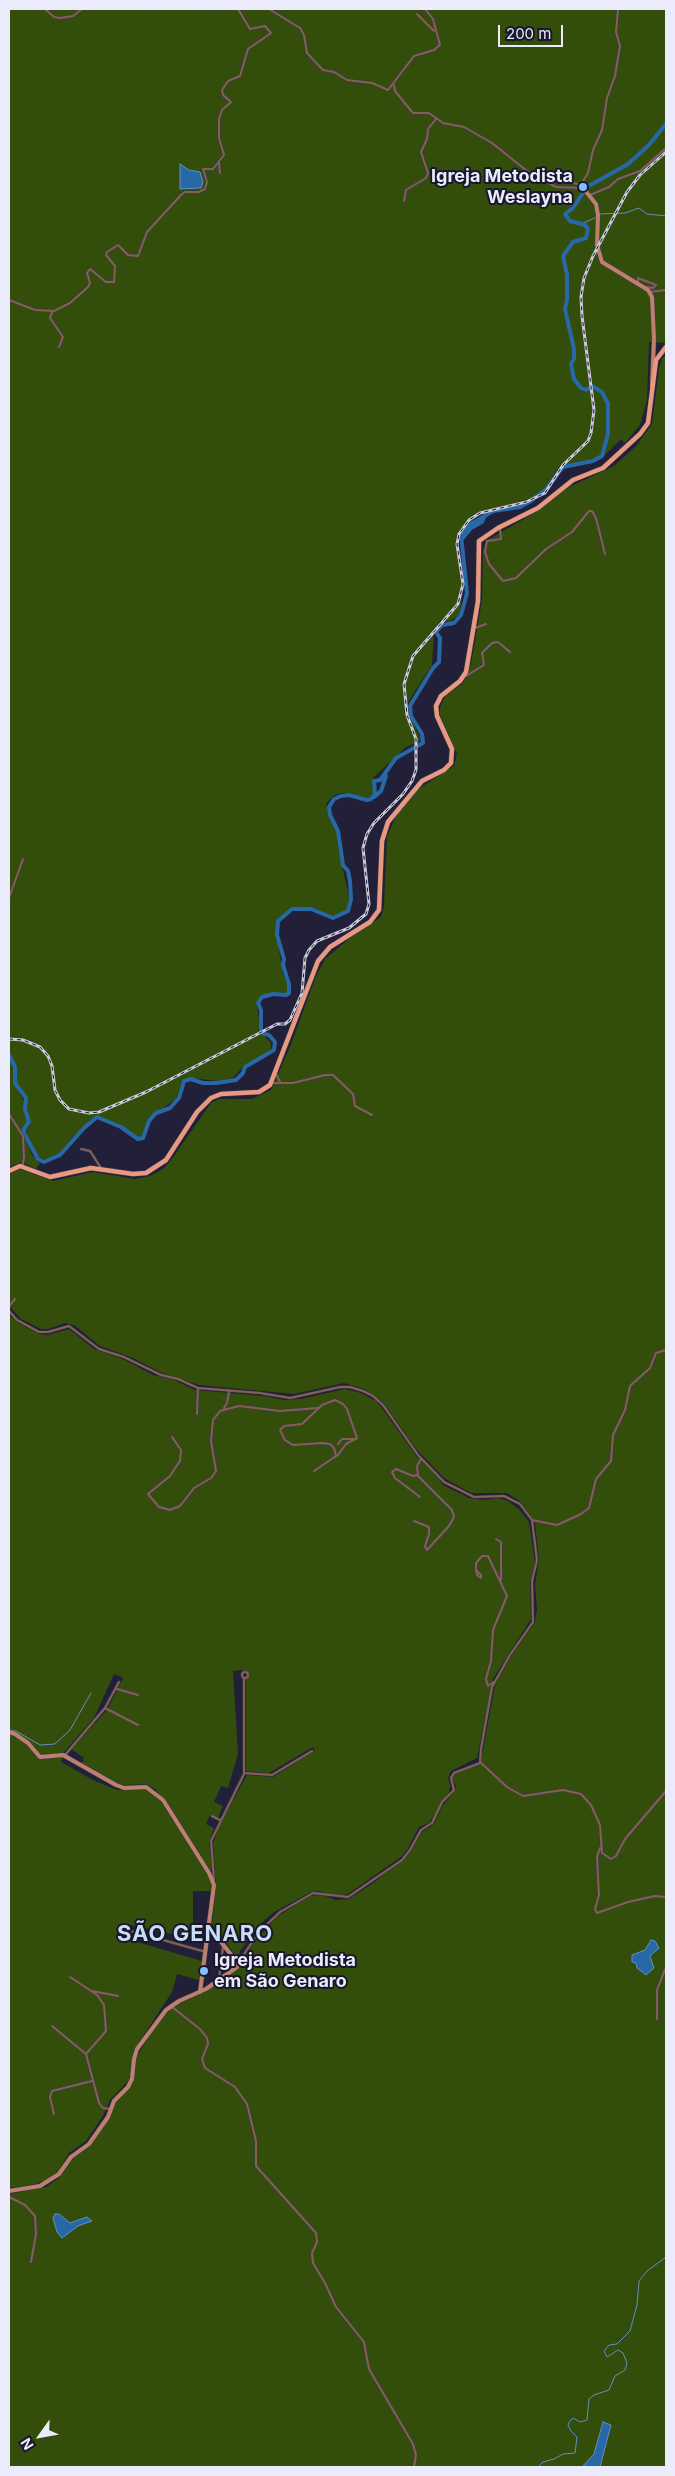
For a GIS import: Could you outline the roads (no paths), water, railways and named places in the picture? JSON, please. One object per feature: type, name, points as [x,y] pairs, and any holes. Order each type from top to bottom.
[{"type":"main road","points":[[9,1171],[22,1167],[50,1177],[85,1168],[101,1168],[138,1174],[154,1170],[168,1158],[208,1100],[221,1094],[259,1092],[272,1083],[318,961],[330,947],[370,922],[379,910],[382,841],[388,822],[422,781],[444,770],[450,763],[452,749],[437,716],[436,706],[441,696],[463,676],[478,601],[479,544],[484,536],[538,508],[573,480],[601,470],[646,426],[657,358],[666,347]]},
{"type":"street","points":[[46,9],[54,17],[60,18],[73,16],[82,9]]},
{"type":"street","points":[[203,9],[216,9]]},
{"type":"street","points":[[59,347],[62,337],[49,317],[54,311],[70,303],[88,287],[90,283],[88,273],[90,269],[106,282],[114,282],[115,266],[106,256],[106,252],[118,245],[128,255],[138,256],[146,232],[159,217],[184,193],[199,192],[205,189],[207,182],[204,169],[212,170],[219,163],[224,151],[219,138],[219,119],[222,110],[231,102],[222,91],[228,81],[240,76],[248,49],[271,32],[265,26],[250,29],[238,9]]},
{"type":"street","points":[[269,9],[300,28],[304,35],[307,53],[322,69],[334,72],[345,79],[372,83],[398,95]]},
{"type":"street","points":[[388,90],[394,85],[414,56],[438,47],[440,42],[435,32],[433,19],[425,9]]},
{"type":"street","points":[[581,187],[588,173],[593,150],[602,130],[608,94],[615,76],[620,46],[616,32],[618,9]]},
{"type":"street","points":[[417,14],[435,32]]},
{"type":"street","points":[[394,85],[398,95],[413,113],[427,112],[446,124],[464,127],[488,141],[527,171],[556,187],[581,187]]},
{"type":"street","points":[[404,201],[406,190],[426,178],[428,173],[421,152],[428,139],[428,129],[436,118]]},
{"type":"street","points":[[589,194],[609,187],[618,179],[640,171],[666,148]]},
{"type":"street","points":[[219,163],[220,173]]},
{"type":"street","points":[[572,182],[589,194],[596,206],[597,245],[604,264],[646,288],[653,288],[656,285],[637,278],[638,282],[646,288],[650,292],[652,299],[654,334],[651,371],[652,391]]},
{"type":"street","points":[[650,292],[666,290]]},
{"type":"street","points":[[9,300],[35,310],[54,311]]},
{"type":"street","points":[[499,527],[501,538],[487,541],[486,552],[489,564],[503,581],[516,578],[546,549],[572,532],[588,511],[592,512],[596,518],[605,554]]},
{"type":"street","points":[[473,630],[486,624]]},
{"type":"street","points":[[463,676],[484,665],[482,653],[494,642],[503,644],[510,652]]},
{"type":"street","points":[[9,898],[11,887],[16,879],[22,859]]},
{"type":"street","points":[[276,1074],[280,1082]]},
{"type":"street","points":[[272,1083],[293,1083],[325,1075],[333,1075],[353,1094],[355,1106],[372,1115]]},
{"type":"street","points":[[9,1114],[23,1136],[24,1158],[22,1167]]},
{"type":"street","points":[[81,1150],[90,1151],[101,1168]]},
{"type":"street","points":[[9,1306],[15,1299]]},
{"type":"street","points":[[9,1311],[18,1320],[42,1332],[69,1326],[98,1349],[124,1356],[161,1375],[178,1379],[198,1388],[260,1393],[290,1398],[340,1387],[350,1387],[373,1396],[383,1405],[421,1459],[452,1487],[474,1497],[497,1495],[512,1499],[520,1504],[532,1520],[537,1560],[532,1581],[535,1611],[533,1622],[494,1682],[480,1762]]},
{"type":"street","points":[[50,1336],[51,1331]]},
{"type":"street","points":[[532,1520],[557,1524],[581,1514],[589,1508],[596,1479],[611,1461],[613,1435],[626,1410],[630,1386],[653,1365],[656,1353],[666,1350]]},
{"type":"street","points":[[197,1414],[198,1388]]},
{"type":"street","points":[[172,1436],[179,1446],[180,1461],[170,1476],[148,1494],[157,1506],[170,1510],[180,1506],[194,1488],[213,1475],[216,1465],[211,1444],[212,1426],[215,1416],[228,1403],[229,1391]]},
{"type":"street","points":[[335,1457],[337,1452],[330,1444],[293,1445],[286,1442],[280,1430],[282,1427],[302,1424],[318,1408],[333,1400],[343,1404],[354,1425],[356,1440]]},
{"type":"street","points":[[222,1410],[239,1406],[280,1411],[318,1408]]},
{"type":"street","points":[[338,1444],[342,1439],[356,1440]]},
{"type":"street","points":[[314,1471],[324,1462],[335,1457],[346,1444],[356,1440]]},
{"type":"street","points":[[414,1521],[429,1527],[425,1546],[427,1550],[449,1526],[454,1517],[452,1510],[434,1495],[417,1475],[417,1466],[421,1459]]},
{"type":"street","points":[[417,1475],[411,1476],[398,1469],[392,1472],[395,1478],[420,1497]]},
{"type":"street","points":[[496,1539],[501,1542],[502,1583]]},
{"type":"street","points":[[476,1570],[476,1561],[487,1555],[502,1583],[507,1597],[493,1630],[491,1661],[486,1680],[488,1686],[494,1682]]},
{"type":"street","points":[[200,1992],[210,1928],[214,1885],[211,1841],[244,1773],[244,1678]]},
{"type":"street","points":[[67,1756],[105,1708],[119,1682]]},
{"type":"street","points":[[116,1688],[138,1695]]},
{"type":"street","points":[[105,1708],[138,1725]]},
{"type":"street","points":[[9,1732],[18,1735],[28,1743],[40,1757],[59,1754],[67,1756],[120,1787],[146,1786],[156,1792],[183,1830],[209,1873],[214,1885]]},
{"type":"street","points":[[244,1773],[272,1775],[312,1751]]},
{"type":"street","points":[[480,1762],[507,1787],[521,1795],[568,1790],[581,1794],[591,1805],[600,1825],[602,1835],[596,1863],[599,1895],[595,1909],[598,1913],[628,1902],[655,1896],[666,1897]]},
{"type":"street","points":[[9,2191],[36,2187],[56,2177],[71,2156],[89,2144],[108,2117],[114,2101],[130,2084],[137,2049],[149,2030],[170,2006],[200,1992],[235,1969],[258,1932],[280,1912],[313,1894],[348,1898],[402,1860],[421,1830],[432,1823],[442,1802],[454,1790],[450,1778],[454,1773],[480,1762]]},
{"type":"street","points":[[600,1848],[606,1857],[612,1859],[616,1857],[625,1839],[666,1791]]},
{"type":"street","points":[[212,1816],[220,1820]]},
{"type":"street","points":[[120,1928],[206,1952]]},
{"type":"street","points":[[210,1928],[238,1963]]},
{"type":"street","points":[[218,1981],[223,1944]]},
{"type":"street","points":[[657,2019],[657,1990],[666,1967]]},
{"type":"street","points":[[70,1977],[92,1991],[103,2002],[107,2027],[104,2035],[86,2054]]},
{"type":"street","points":[[92,1991],[118,1996]]},
{"type":"street","points":[[170,2006],[200,2029],[207,2038],[208,2044],[202,2058],[205,2068],[234,2087],[247,2104],[256,2140],[256,2166],[316,2233],[317,2242],[312,2254],[313,2263],[326,2283],[336,2307],[364,2342],[369,2369],[413,2444],[416,2455],[413,2467]]},
{"type":"street","points":[[52,2026],[86,2054],[100,2105],[102,2108],[110,2109]]},
{"type":"street","points":[[54,2114],[50,2097],[52,2091],[93,2080]]},
{"type":"street","points":[[9,2197],[26,2205],[35,2216],[36,2234],[31,2262]]},
{"type":"street","points":[[423,2467],[434,2467]]},
{"type":"water","points":[[180,164],[189,170],[200,172],[203,182],[201,188],[180,189]]},
{"type":"water","points":[[651,1940],[655,1941],[659,1948],[650,1956],[654,1968],[646,1975],[637,1968],[636,1963],[632,1962],[632,1955],[645,1950]]},
{"type":"water","points":[[55,2214],[59,2214],[70,2223],[87,2217],[92,2221],[78,2226],[62,2238],[57,2232],[53,2218]]},
{"type":"water","points":[[603,2422],[611,2425],[600,2467],[582,2467],[594,2454]]},
{"type":"waterway","points":[[9,1055],[15,1067],[15,1083],[26,1098],[25,1109],[29,1122],[24,1129],[24,1133],[38,1159],[44,1162],[60,1155],[84,1128],[97,1117],[121,1127],[138,1139],[143,1138],[149,1121],[156,1113],[170,1108],[179,1098],[184,1081],[191,1079],[203,1083],[216,1083],[236,1080],[243,1073],[245,1067],[274,1050],[275,1042],[269,1035],[264,1034],[261,1029],[261,1010],[258,1003],[262,997],[273,994],[286,995],[289,993],[289,984],[283,965],[284,959],[277,935],[278,921],[292,909],[311,909],[333,918],[348,911],[351,899],[350,881],[348,871],[343,865],[338,831],[330,815],[329,807],[334,799],[341,796],[349,795],[367,800],[371,799],[375,794],[374,781],[380,780],[396,758],[423,743],[422,734],[411,716],[410,706],[433,668],[439,662],[440,638],[436,632],[442,625],[454,623],[461,615],[467,593],[461,535],[471,524],[493,511],[520,507],[531,501],[546,489],[563,467],[593,461],[602,456],[608,434],[608,404],[602,392],[592,386],[586,390],[581,388],[574,379],[571,364],[574,359],[574,349],[565,309],[567,275],[563,256],[573,242],[586,238],[588,229],[585,225],[570,221],[565,214],[573,208],[587,187],[628,164],[648,146],[666,124]]},
{"type":"waterway","points":[[599,214],[625,213],[639,208],[647,214],[666,216]]},
{"type":"waterway","points":[[579,225],[597,217]]},
{"type":"waterway","points":[[462,539],[471,528],[482,522],[484,517]]},
{"type":"waterway","points":[[374,797],[381,791],[386,776]]},
{"type":"waterway","points":[[9,1730],[16,1731],[40,1745],[55,1744],[70,1730],[91,1693]]},
{"type":"waterway","points":[[538,2467],[543,2462],[563,2454],[575,2453],[577,2437],[568,2425],[573,2418],[580,2422],[587,2420],[589,2399],[594,2395],[609,2390],[615,2376],[625,2370],[627,2363],[623,2353],[618,2350],[607,2357],[604,2351],[609,2345],[617,2344],[630,2331],[637,2305],[639,2281],[647,2271],[666,2257]]},
{"type":"railway","points":[[9,1039],[23,1040],[40,1047],[48,1056],[52,1066],[55,1090],[60,1100],[69,1109],[89,1113],[99,1112],[146,1092],[277,1024],[285,1024],[290,1020],[302,993],[305,958],[309,950],[317,941],[349,928],[366,914],[369,904],[363,848],[367,834],[374,823],[403,794],[412,781],[416,770],[416,739],[407,715],[404,684],[413,656],[458,604],[463,584],[457,544],[459,534],[469,520],[480,513],[526,502],[545,493],[563,465],[588,441],[594,410],[582,316],[581,297],[584,278],[593,256],[627,192],[640,175],[666,152]]},
{"type":"place","name":"Igreja Metodista Weslayna","points":[[583,187]]},
{"type":"place","name":"Igreja Metodista em São Genaro","points":[[204,1971]]},
{"type":"district","name":"SÃO GENARO","points":[[195,1934]]}]
